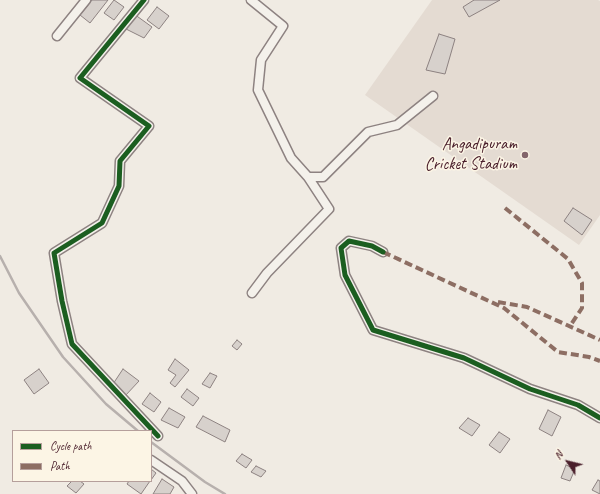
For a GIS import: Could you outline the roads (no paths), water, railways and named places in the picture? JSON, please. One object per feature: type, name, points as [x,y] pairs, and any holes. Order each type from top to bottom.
[{"type":"street","points":[[57,36],[86,0]]},
{"type":"street","points":[[144,0],[80,78],[149,126],[120,161],[119,186],[102,223],[54,253],[62,301],[72,344],[158,436]]},
{"type":"street","points":[[251,0],[283,26],[261,60],[258,90],[291,158],[308,177],[329,209],[267,273],[252,294]]},
{"type":"street","points":[[308,177],[323,177],[368,132],[397,124],[433,96]]},
{"type":"street","points":[[383,252],[372,246],[349,241],[341,248],[345,275],[373,330],[464,358],[530,389],[578,406],[600,418]]},
{"type":"street","points":[[152,461],[182,481],[192,494]]},
{"type":"railway","points":[[0,256],[19,293],[63,357],[106,404],[137,430]]},
{"type":"railway","points":[[152,443],[205,482],[225,494]]},
{"type":"place","name":"Angadipuram Cricket Stadium","points":[[525,155]]}]
